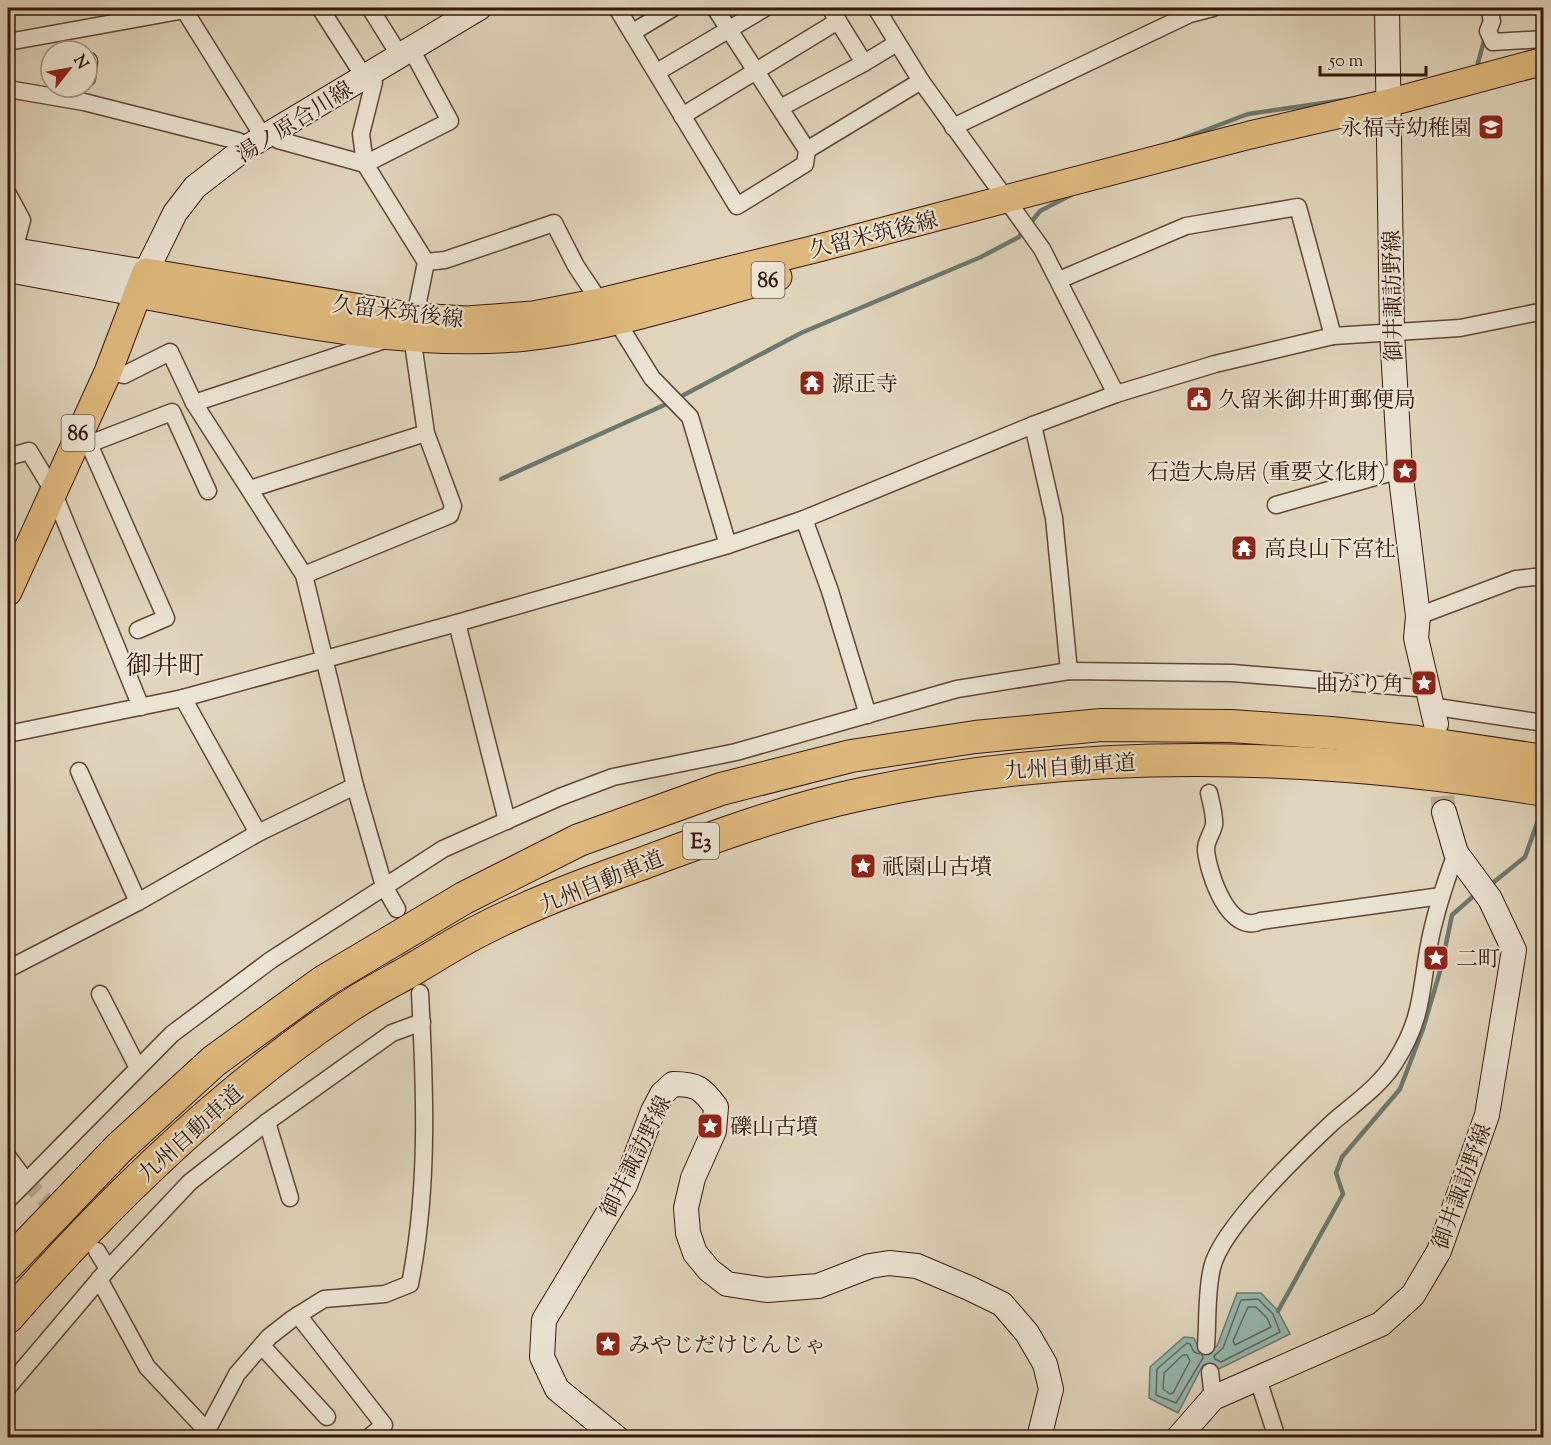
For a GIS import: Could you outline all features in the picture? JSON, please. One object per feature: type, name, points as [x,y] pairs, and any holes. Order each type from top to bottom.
[{"type":"highway","name":"九州自動車道","points":[[8,1264],[119,1148],[214,1061],[323,982],[464,898],[579,840],[721,789],[851,756],[975,737],[1101,725],[1232,726],[1332,733],[1417,742],[1544,761]]},
{"type":"highway","name":"九州自動車道","points":[[8,1317],[140,1176],[236,1090],[344,1009],[477,932],[596,880],[737,828],[883,790],[984,772],[1107,762],[1231,759],[1413,772],[1544,790]]},
{"type":"main road","name":"御井諏訪野線","points":[[1387,8],[1392,332],[1400,470],[1418,616],[1416,638],[1432,706]]},
{"type":"main road","name":"湯ノ原合川線","points":[[141,283],[175,213],[195,187],[260,140],[367,76],[468,10]]},
{"type":"main road","name":"久留米筑後線","points":[[1388,111],[1544,61]]},
{"type":"main road","name":"久留米筑後線","points":[[141,283],[408,330],[478,320],[608,311],[1012,206],[1250,135],[1544,80]]},
{"type":"main road","points":[[10,257],[141,283]]},
{"type":"main road","name":"86","points":[[8,592],[52,489],[83,441],[141,283]]},
{"type":"main road","name":"御井諏訪野線","points":[[1179,1437],[1213,1398],[1372,1328],[1389,1317],[1413,1295],[1439,1251],[1457,1207],[1487,1115],[1514,950],[1490,900],[1456,853],[1444,812]]},
{"type":"main road","name":"御井諏訪野線","points":[[618,1437],[557,1389],[542,1357],[544,1320],[626,1185],[652,1111],[662,1094],[673,1084],[689,1084],[704,1090],[716,1107],[714,1131],[693,1178],[686,1208],[688,1233],[695,1253],[709,1270],[727,1284],[767,1290],[818,1286],[870,1266],[889,1263],[917,1266],[1002,1304],[1027,1334],[1045,1364],[1051,1389],[1039,1437]]},
{"type":"street","points":[[304,575],[450,515],[453,506],[426,433],[408,330],[426,262],[365,164],[362,134],[374,82],[367,76],[321,8]]},
{"type":"street","points":[[98,99],[238,141],[278,140],[365,164],[450,121],[405,52],[370,8]]},
{"type":"street","points":[[617,8],[737,206],[805,164],[807,150],[715,8]]},
{"type":"street","points":[[633,32],[673,8]]},
{"type":"street","points":[[657,72],[765,8]]},
{"type":"street","points":[[876,8],[921,81],[952,127],[1012,206],[1059,280],[1116,394]]},
{"type":"street","points":[[952,127],[1188,11],[1213,8]]},
{"type":"street","points":[[1489,8],[1492,21],[1488,31],[1493,42],[1544,39]]},
{"type":"street","points":[[8,42],[55,31],[184,9],[260,140]]},
{"type":"street","points":[[682,116],[757,70],[834,14],[864,63]]},
{"type":"street","points":[[780,108],[897,43]]},
{"type":"street","points":[[807,150],[921,81]]},
{"type":"street","points":[[8,89],[39,91]]},
{"type":"street","points":[[8,194],[22,220],[10,257]]},
{"type":"street","points":[[1059,280],[1186,226],[1298,207],[1333,336]]},
{"type":"street","points":[[426,262],[445,260],[554,223],[576,266],[652,378],[690,417],[728,545]]},
{"type":"street","points":[[8,735],[183,698],[457,623],[728,545],[804,519],[1033,425],[1116,394],[1215,364],[1333,336],[1460,328],[1544,311]]},
{"type":"street","points":[[194,403],[408,330]]},
{"type":"street","points":[[108,372],[124,375],[170,352],[194,403],[304,575],[355,786],[384,886],[397,909]]},
{"type":"street","points":[[138,630],[166,618],[83,441],[172,412],[208,491]]},
{"type":"street","points":[[1033,425],[1054,518],[1069,671]]},
{"type":"street","points":[[250,489],[426,433]]},
{"type":"street","points":[[8,457],[29,451],[52,489],[141,707]]},
{"type":"street","points":[[1276,505],[1400,470]]},
{"type":"street","points":[[804,519],[830,591],[868,715]]},
{"type":"street","points":[[1418,616],[1516,579],[1544,576]]},
{"type":"street","points":[[457,623],[507,820]]},
{"type":"street","points":[[8,1200],[172,1034],[262,967],[443,849],[613,777],[736,752],[957,689],[1069,671],[1232,673],[1544,723]]},
{"type":"street","points":[[183,698],[258,833]]},
{"type":"street","points":[[79,771],[138,902]]},
{"type":"street","points":[[8,969],[138,902],[258,833],[355,786]]},
{"type":"street","points":[[1209,793],[1214,824],[1205,848],[1213,880],[1233,916],[1245,924],[1254,925],[1261,921],[1441,896]]},
{"type":"street","points":[[1206,1346],[1212,1267],[1224,1243],[1257,1199],[1300,1152],[1372,1088],[1394,1064],[1413,1028],[1421,1005],[1429,945],[1441,896],[1456,853]]},
{"type":"street","points":[[97,1251],[104,1274],[147,1367],[205,1434],[237,1374],[262,1346],[298,1315],[324,1299],[385,1294],[410,1284],[425,1139],[420,993]]},
{"type":"street","points":[[100,994],[138,1068]]},
{"type":"street","points":[[8,1387],[104,1274],[190,1182],[267,1122],[392,1033],[422,1022]]},
{"type":"street","points":[[267,1122],[290,1198]]},
{"type":"street","points":[[8,1157],[26,1181]]},
{"type":"street","points":[[298,1315],[384,1425],[368,1437]]},
{"type":"street","points":[[262,1346],[327,1417]]},
{"type":"street","points":[[1210,1372],[1213,1398]]},
{"type":"street","points":[[1258,1379],[1277,1437]]},
{"type":"water","points":[[1237,1293],[1261,1293],[1278,1311],[1290,1334],[1219,1369],[1213,1365],[1203,1365],[1178,1413],[1149,1398],[1150,1367],[1184,1337],[1194,1338],[1198,1347],[1211,1350],[1217,1346]]},
{"type":"waterway","points":[[1476,70],[1485,37]]},
{"type":"waterway","points":[[1174,142],[1248,114],[1351,99]]},
{"type":"waterway","points":[[1029,225],[1040,211],[1073,194]]},
{"type":"waterway","points":[[678,398],[801,333],[981,257],[1019,237],[1023,231]]},
{"type":"waterway","points":[[501,479],[671,402]]},
{"type":"waterway","points":[[1489,886],[1525,857],[1544,804]]},
{"type":"waterway","points":[[1278,1311],[1343,1194],[1336,1173],[1342,1157],[1400,1089],[1423,1029],[1441,968],[1452,915],[1477,893]]},
{"type":"tunnel","points":[[1439,760],[1444,812]]},
{"type":"tunnel","points":[[402,928],[420,993]]},
{"type":"tunnel","points":[[26,1181],[85,1240]]},
{"type":"place","name":"永福寺幼稚園","points":[[1491,127]]},
{"type":"place","name":"源正寺","points":[[812,383]]},
{"type":"place","name":"久留米御井町郵便局","points":[[1199,399]]},
{"type":"place","name":"石造大鳥居 (重要文化財)","points":[[1405,471]]},
{"type":"place","name":"高良山下宮社","points":[[1244,548]]},
{"type":"place","name":"曲がり角","points":[[1424,683]]},
{"type":"place","name":"祇園山古墳","points":[[863,866]]},
{"type":"place","name":"二町","points":[[1436,958]]},
{"type":"place","name":"礫山古墳","points":[[710,1126]]},
{"type":"place","name":"みやじだけじんじゃ","points":[[608,1344]]},
{"type":"district","name":"御井町","points":[[165,665]]}]
